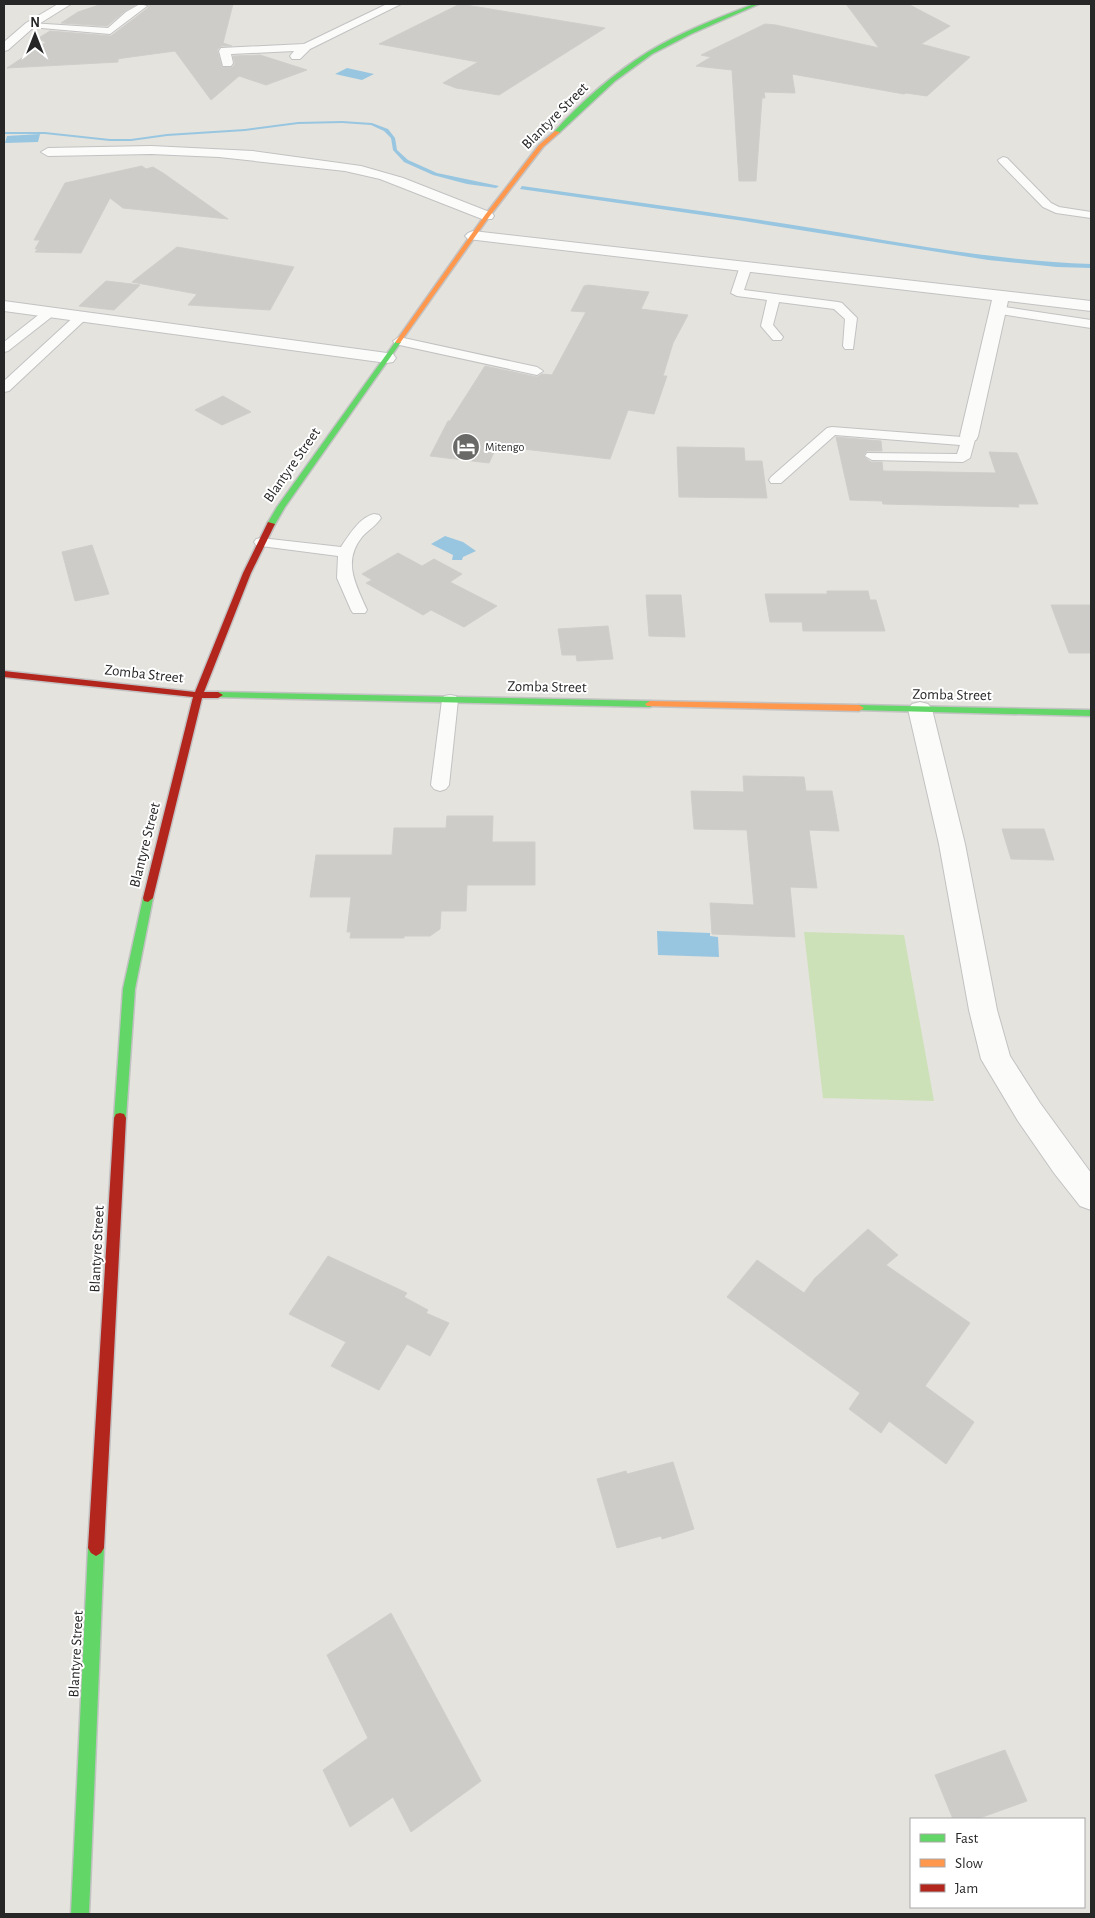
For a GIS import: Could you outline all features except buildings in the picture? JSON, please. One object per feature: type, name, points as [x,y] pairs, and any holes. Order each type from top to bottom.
[{"type":"street","points":[[4,48],[30,25],[65,4]]},
{"type":"street","points":[[296,56],[306,47],[395,4]]},
{"type":"street","name":"Blantyre Street","points":[[80,1914],[100,1473],[119,1120],[129,989],[148,896],[198,695],[261,542],[286,499],[487,216],[541,146],[620,74],[673,40],[756,4]]},
{"type":"street","points":[[222,55],[306,47]]},
{"type":"street","points":[[48,152],[146,149],[252,155],[307,161],[385,176],[457,207],[487,216]]},
{"type":"street","points":[[473,236],[746,266],[999,303],[1091,306]]},
{"type":"street","points":[[968,439],[999,303]]},
{"type":"street","points":[[4,306],[387,358]]},
{"type":"street","name":"Zomba Street","points":[[4,674],[198,695],[1091,713]]},
{"type":"street","points":[[920,709],[952,844],[983,1010],[996,1059],[1028,1112],[1091,1196]]},
{"type":"lane","points":[[103,38],[129,14],[143,6]]},
{"type":"lane","points":[[30,25],[110,31]]},
{"type":"lane","points":[[1003,160],[1047,205],[1056,210],[1091,215]]},
{"type":"lane","points":[[746,266],[737,292],[838,306],[851,318],[849,346]]},
{"type":"lane","points":[[774,297],[766,326],[777,337]]},
{"type":"lane","points":[[999,303],[1091,324]]},
{"type":"lane","points":[[4,348],[50,312]]},
{"type":"lane","points":[[4,388],[82,316]]},
{"type":"lane","points":[[399,341],[537,370]]},
{"type":"lane","points":[[776,480],[832,431],[968,439],[963,458],[872,456]]},
{"type":"lane","points":[[359,610],[345,578],[345,552],[357,534],[374,518]]},
{"type":"lane","points":[[261,542],[345,552]]},
{"type":"lane","points":[[440,785],[450,700]]},
{"type":"green space","points":[[804,932],[904,935],[934,1101],[823,1098]]},
{"type":"water","points":[[347,68],[374,74],[362,80],[335,74]]},
{"type":"water","points":[[40,134],[38,142],[5,143],[7,136]]},
{"type":"water","points":[[445,536],[463,542],[476,551],[463,557],[462,560],[452,560],[453,555],[431,544]]},
{"type":"water","points":[[657,931],[710,933],[710,936],[718,937],[719,957],[658,955]]},
{"type":"waterway","points":[[4,133],[45,133],[110,140],[131,140],[167,135],[245,130],[298,123],[342,122],[372,124],[386,130],[393,138],[395,150],[406,161],[435,174],[467,182],[496,186]]},
{"type":"waterway","points":[[522,188],[988,258],[1057,265],[1091,266]]},
{"type":"traffic: fast","points":[[557,132],[613,80],[650,53],[689,33],[757,4]]},
{"type":"traffic: fast","points":[[271,524],[281,507],[398,342]]},
{"type":"traffic: fast","points":[[218,695],[650,704]]},
{"type":"traffic: fast","points":[[859,708],[1091,713]]},
{"type":"traffic: fast","points":[[120,1118],[129,989],[148,898]]},
{"type":"traffic: fast","points":[[80,1914],[96,1548]]},
{"type":"traffic: slow","points":[[398,342],[487,216],[541,146],[557,132]]},
{"type":"traffic: slow","points":[[650,704],[859,708]]},
{"type":"traffic: jam","points":[[148,898],[198,695],[247,573],[271,524]]},
{"type":"traffic: jam","points":[[4,674],[198,695],[218,695]]},
{"type":"traffic: jam","points":[[96,1548],[120,1118]]},
{"type":"place","name":"Mitengo","points":[[466,447]]}]
